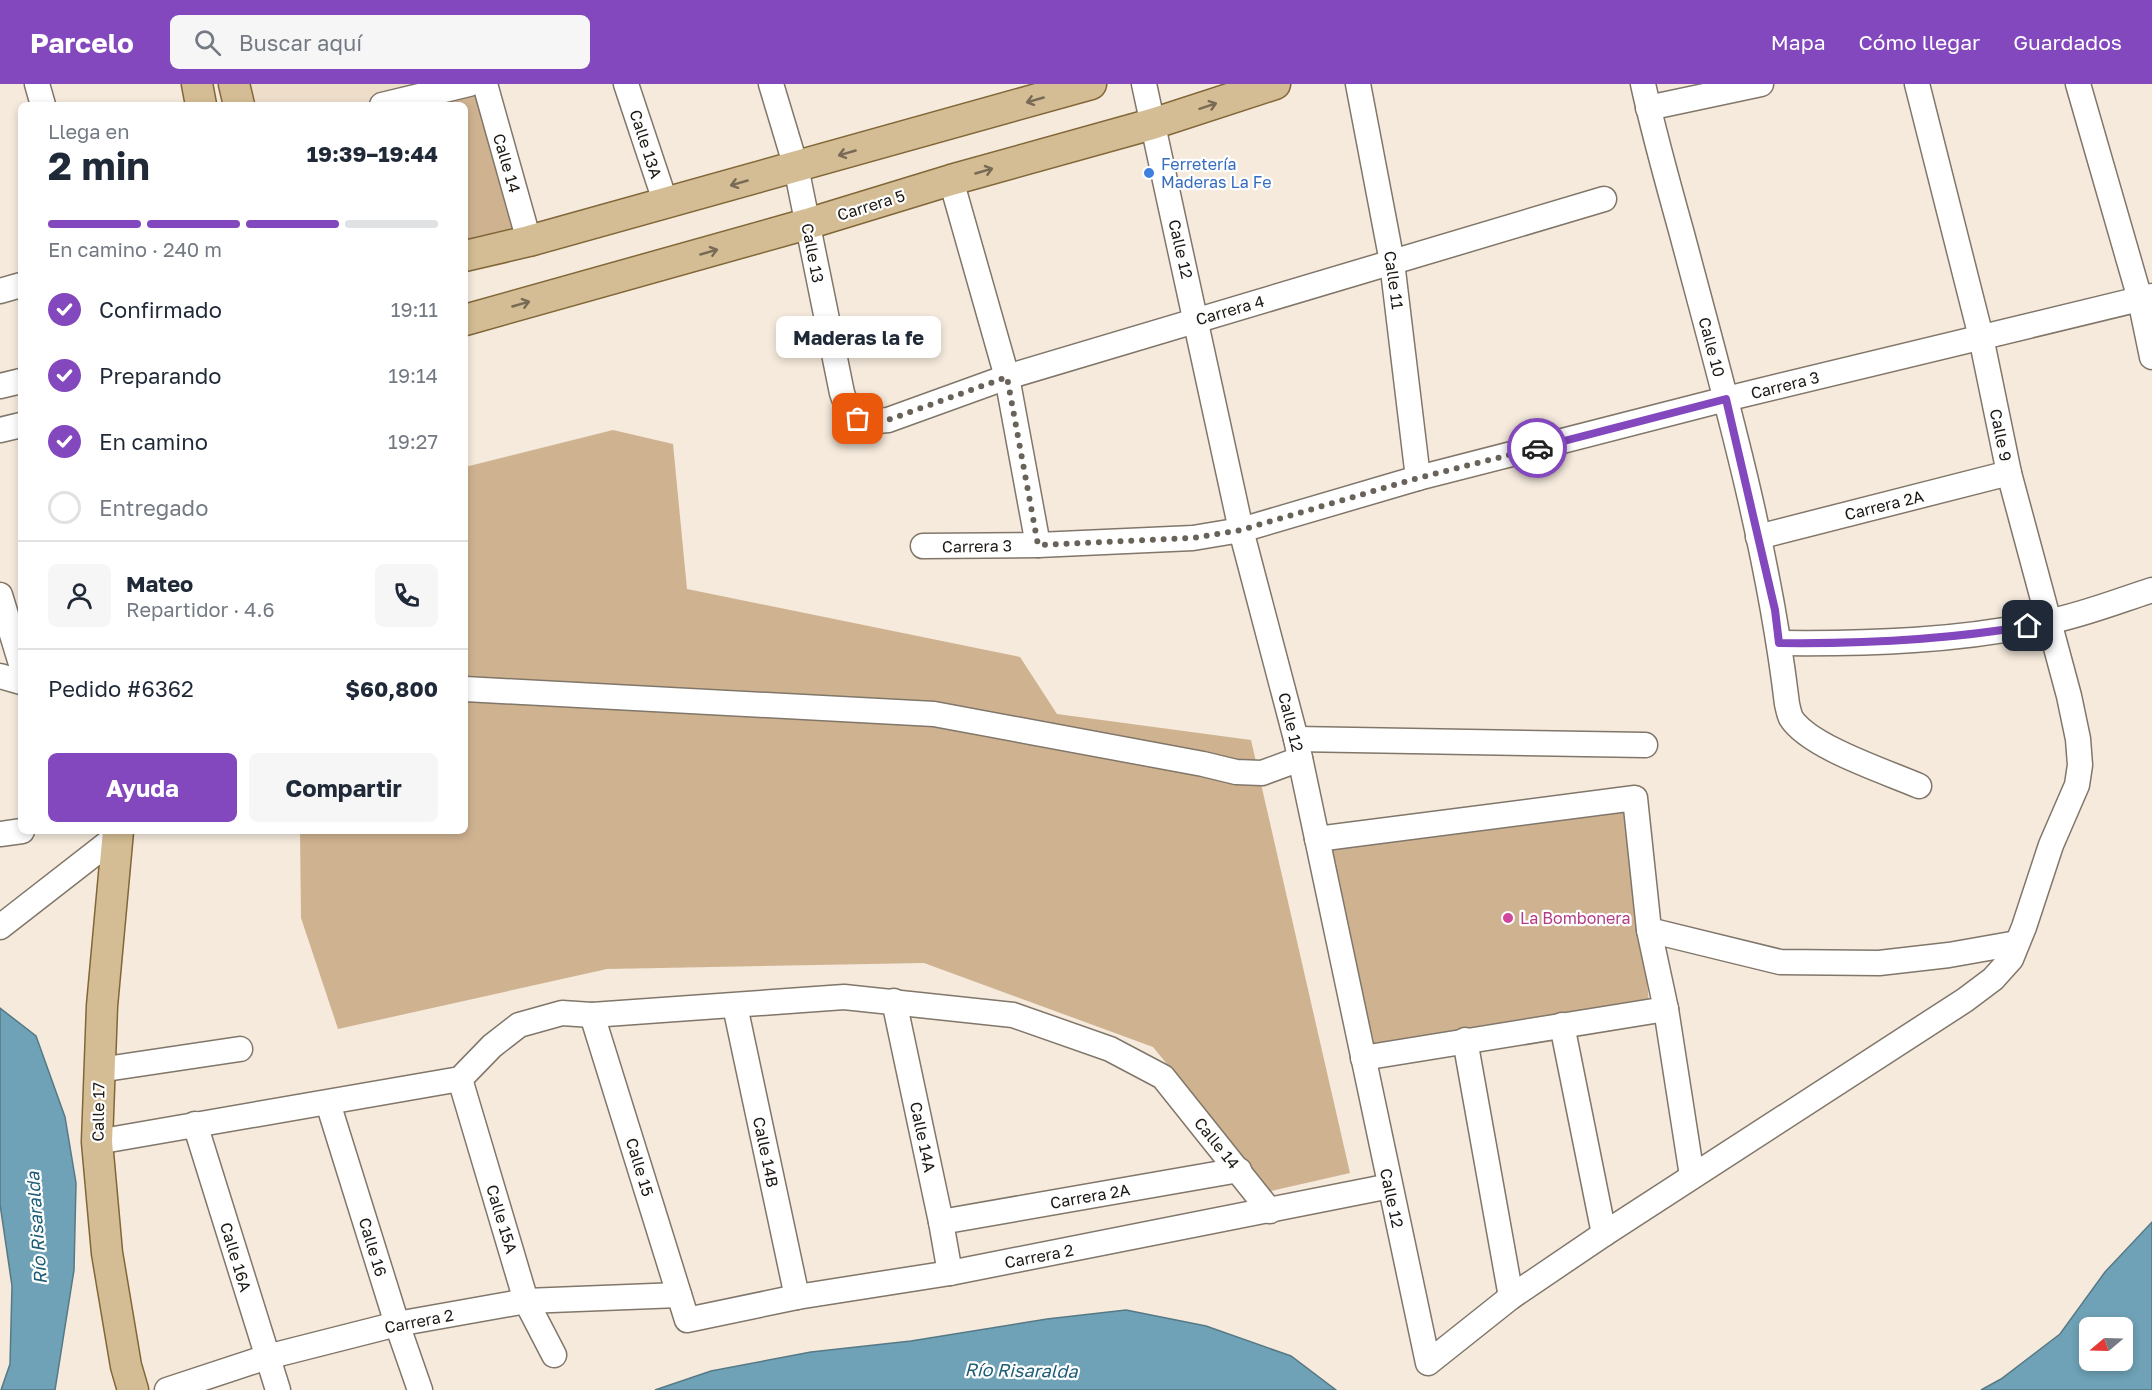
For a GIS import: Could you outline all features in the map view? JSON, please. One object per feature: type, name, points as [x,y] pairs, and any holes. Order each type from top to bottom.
[{"type":"main road","points":[[196,84],[200,102]]},
{"type":"main road","points":[[234,84],[237,102]]},
{"type":"main road","points":[[468,255],[666,204],[1091,84]]},
{"type":"main road","name":"Carrera 5","points":[[468,319],[1152,124],[1275,84]]},
{"type":"main road","name":"Calle 17","points":[[118,834],[102,1006],[97,1142],[111,1286],[126,1366],[133,1390]]},
{"type":"street","points":[[37,84],[42,102]]},
{"type":"street","points":[[394,102],[469,84]]},
{"type":"street","name":"Calle 14","points":[[485,84],[529,241]]},
{"type":"street","name":"Calle 13A","points":[[626,84],[666,204]]},
{"type":"street","name":"Calle 13","points":[[771,84],[796,168],[842,393],[848,409],[858,419]]},
{"type":"street","name":"Calle 12","points":[[1144,84],[1241,530],[1298,749],[1428,1363]]},
{"type":"street","name":"Calle 11","points":[[1358,84],[1392,262],[1418,478]]},
{"type":"street","name":"Calle 10","points":[[1643,84],[1726,399],[1775,610],[1787,704],[1791,717],[1805,733],[1827,746],[1919,786]]},
{"type":"street","points":[[1648,108],[1761,84]]},
{"type":"street","name":"Calle 9","points":[[1428,1363],[1511,1297],[1604,1234],[1965,1000],[1993,979],[2011,959],[2017,944],[2051,845],[2077,785],[2080,765],[2078,740],[2009,473],[1981,338],[1917,84]]},
{"type":"street","points":[[2078,84],[2146,298],[2152,357]]},
{"type":"street","points":[[951,180],[1007,377],[1038,545]]},
{"type":"street","name":"Carrera 4","points":[[858,419],[870,422],[888,420],[1007,377],[1604,200]]},
{"type":"street","name":"Carrera 3","points":[[923,546],[1038,545],[1193,538],[1241,530],[1418,478],[1726,399],[2146,298]]},
{"type":"street","points":[[0,386],[18,382]]},
{"type":"street","points":[[0,430],[18,426]]},
{"type":"street","name":"Carrera 2A","points":[[1758,537],[2009,473]]},
{"type":"street","points":[[1779,643],[1837,644],[1914,641],[1985,633],[2049,622],[2152,590]]},
{"type":"street","points":[[0,595],[18,654]]},
{"type":"street","points":[[0,676],[18,681]]},
{"type":"street","points":[[468,689],[934,714],[1236,772],[1262,773],[1298,749],[1644,745]]},
{"type":"street","points":[[1317,839],[1635,798],[1649,930],[1666,1010],[1692,1176]]},
{"type":"street","points":[[0,834],[18,832]]},
{"type":"street","points":[[0,927],[118,834]]},
{"type":"street","points":[[1649,930],[1780,962],[1880,963],[2017,944]]},
{"type":"street","points":[[97,1142],[460,1079],[492,1046],[519,1025],[562,1012],[592,1015],[844,997],[894,1001]]},
{"type":"street","name":"Calle 14","points":[[894,1001],[1012,1015],[1110,1049],[1163,1077],[1270,1211]]},
{"type":"street","name":"Calle 14A","points":[[894,1001],[950,1273]]},
{"type":"street","name":"Calle 14B","points":[[735,1006],[797,1298]]},
{"type":"street","points":[[1363,1058],[1666,1010]]},
{"type":"street","name":"Calle 15","points":[[592,1015],[687,1320]]},
{"type":"street","points":[[1562,1025],[1604,1234]]},
{"type":"street","points":[[1465,1041],[1511,1297]]},
{"type":"street","points":[[99,1070],[240,1049]]},
{"type":"street","name":"Calle 15A","points":[[460,1079],[526,1301],[554,1355]]},
{"type":"street","name":"Calle 16","points":[[328,1102],[397,1324],[420,1390]]},
{"type":"street","name":"Calle 16A","points":[[195,1124],[278,1390]]},
{"type":"street","name":"Carrera 2A","points":[[941,1222],[1239,1170]]},
{"type":"street","name":"Carrera 2","points":[[687,1320],[797,1298],[950,1273],[1390,1186]]},
{"type":"street","name":"Carrera 2","points":[[167,1390],[267,1358],[397,1324],[526,1301],[679,1295]]},
{"type":"shaded area","points":[[234,84],[469,84],[394,102],[238,102]]},
{"type":"shaded area","points":[[485,84],[529,241],[468,255],[468,102],[397,102]]},
{"type":"shaded area","points":[[613,430],[673,444],[687,589],[1020,657],[1057,714],[1251,740],[1350,1173],[1271,1191],[1153,1047],[924,963],[607,969],[338,1029],[301,918],[300,834],[468,834],[468,466]]},
{"type":"shaded area","points":[[1632,803],[1649,1004],[1368,1047],[1320,843]]},
{"type":"water","name":"Río Risaralda","points":[[0,1008],[36,1036],[65,1117],[76,1183],[74,1270],[55,1390],[1,1390],[10,1364],[12,1286],[0,1204]]},
{"type":"water","points":[[2152,1222],[2152,1390],[1981,1390],[2001,1379],[2060,1334],[2105,1272]]},
{"type":"water","name":"Río Risaralda","points":[[1126,1310],[1206,1326],[1291,1356],[1336,1390],[655,1390],[711,1371],[811,1352],[911,1341],[1047,1319]]},
{"type":"way so far","points":[[858,419],[870,422],[888,420],[1007,377],[1038,545],[1193,538],[1241,530],[1418,478],[1537,448]]},
{"type":"place","name":"Ferretería Maderas La Fe","points":[[1149,173]]},
{"type":"place","name":"Maderas la fe","points":[[858,419]]},
{"type":"place","name":"La Bombonera","points":[[1508,918]]},
{"type":"route","points":[[1537,448],[1726,399],[1775,610],[1779,643],[1837,644],[1914,641],[2028,626]]}]
